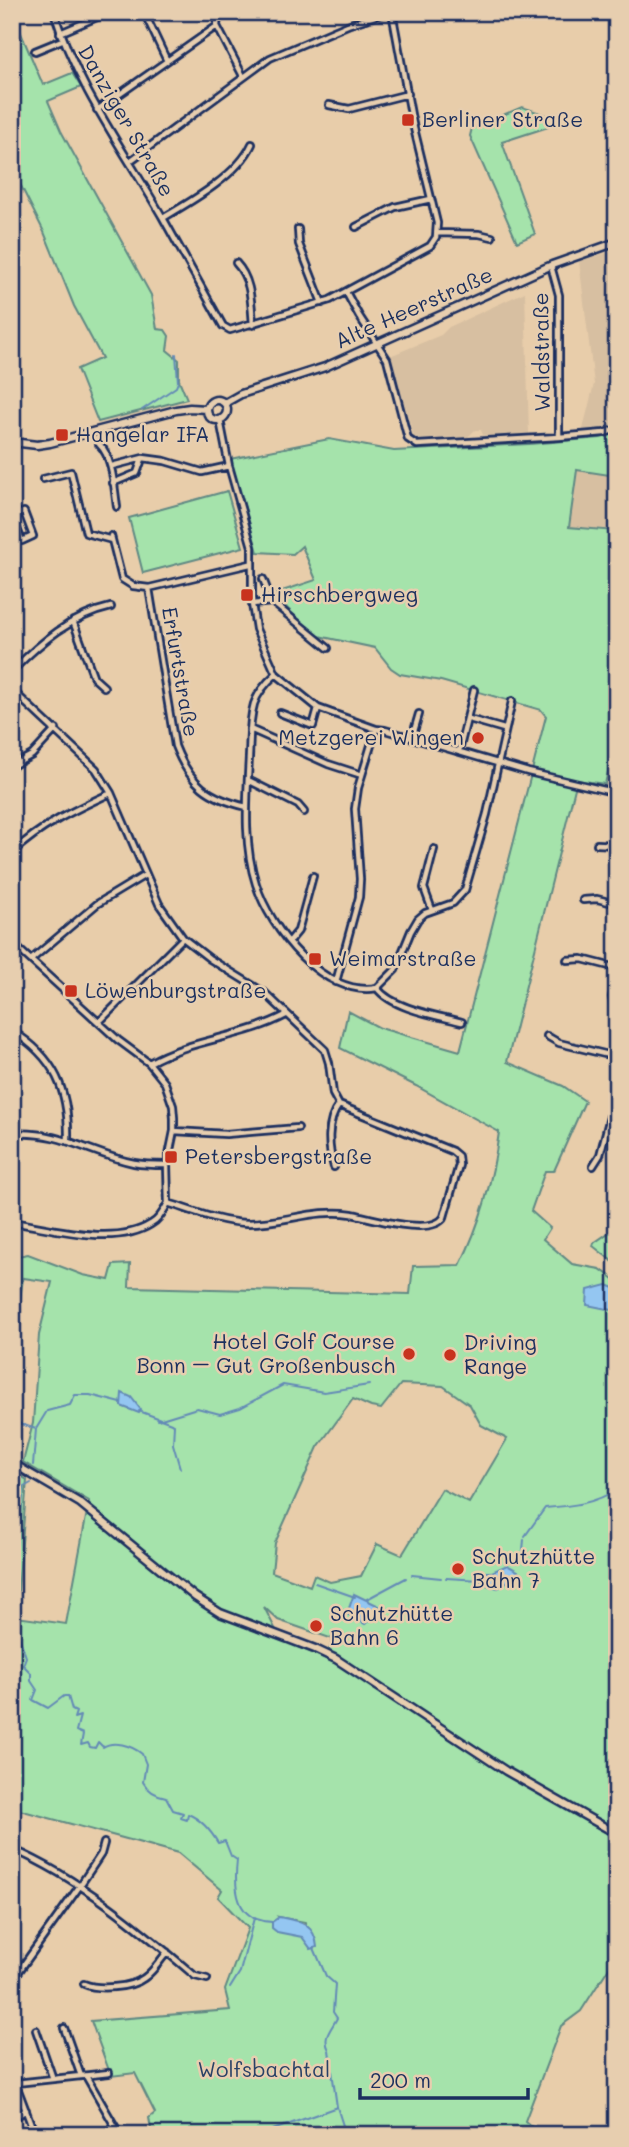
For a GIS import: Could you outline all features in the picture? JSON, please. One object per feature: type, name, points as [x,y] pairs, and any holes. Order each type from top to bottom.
[{"type":"street","name":"Danziger Straße","points":[[54,12],[76,73],[130,161],[223,326],[227,330],[234,330],[253,325]]},
{"type":"street","points":[[60,33],[109,12]]},
{"type":"street","points":[[144,12],[167,61]]},
{"type":"street","points":[[218,12],[217,26],[243,76]]},
{"type":"street","points":[[130,161],[243,76],[278,54],[350,24],[387,12]]},
{"type":"street","points":[[236,263],[244,272],[249,285],[253,325],[322,303],[346,292],[425,249],[434,240],[437,223],[392,12]]},
{"type":"street","points":[[97,110],[217,26]]},
{"type":"street","name":"Danziger Straße","points":[[35,51],[62,40]]},
{"type":"street","points":[[329,105],[349,109],[408,94]]},
{"type":"street","name":"Danziger Straße","points":[[163,218],[215,184],[247,154],[252,144]]},
{"type":"street","points":[[356,227],[395,207],[431,199]]},
{"type":"street","points":[[298,229],[299,244],[322,303]]},
{"type":"street","points":[[436,233],[480,234],[492,237]]},
{"type":"street","name":"Alte Heerstraße","points":[[225,403],[241,394],[325,367],[551,266],[617,242]]},
{"type":"street","name":"Waldstraße","points":[[551,266],[559,295],[559,437]]},
{"type":"street","points":[[346,292],[378,343]]},
{"type":"street","name":"Waldstraße","points":[[378,343],[387,359],[408,439],[417,445],[559,437],[604,433],[617,429]]},
{"type":"street","points":[[206,409],[215,399],[225,403],[227,413],[220,420]]},
{"type":"street","points":[[206,409],[211,419],[220,420]]},
{"type":"street","points":[[12,442],[24,445],[50,443],[176,410],[206,409]]},
{"type":"street","points":[[220,420],[229,466],[252,547],[250,564],[256,629],[276,674],[318,708],[376,729],[577,785],[617,793]]},
{"type":"street","points":[[99,444],[112,466],[117,507]]},
{"type":"street","points":[[112,466],[143,458],[165,461],[202,472],[229,466]]},
{"type":"street","points":[[113,483],[137,473],[143,458]]},
{"type":"street","points":[[44,479],[72,472],[86,533],[111,538],[122,579],[133,586],[149,588],[250,564]]},
{"type":"street","points":[[24,512],[33,536],[22,541],[12,517],[24,512]]},
{"type":"street","points":[[263,579],[272,602],[328,649]]},
{"type":"street","name":"Erfurtstraße","points":[[149,588],[175,746],[182,763],[192,778],[211,795],[228,803],[247,807]]},
{"type":"street","points":[[252,604],[272,602]]},
{"type":"street","points":[[12,671],[46,639],[73,621],[94,611],[111,607]]},
{"type":"street","points":[[73,621],[94,678],[104,687]]},
{"type":"street","points":[[276,674],[257,697],[250,729],[248,840],[257,888],[275,924],[319,971],[336,982],[362,989],[377,988],[395,970],[414,925],[425,913],[448,906],[465,890],[484,826],[512,701]]},
{"type":"street","points":[[12,690],[96,769],[111,793],[159,904],[183,938],[209,960],[255,985],[325,1050],[333,1094],[339,1105],[452,1151],[458,1156],[458,1165],[441,1223],[434,1226],[407,1225],[337,1213],[246,1223],[209,1216],[168,1203]]},
{"type":"street","points":[[459,751],[474,690]]},
{"type":"street","points":[[280,713],[313,726],[318,708]]},
{"type":"street","points":[[412,738],[419,714]]},
{"type":"street","points":[[469,719],[505,729]]},
{"type":"street","points":[[12,766],[32,755],[56,729]]},
{"type":"street","points":[[250,729],[328,764],[362,775]]},
{"type":"street","points":[[336,982],[359,897],[355,809],[376,729]]},
{"type":"street","points":[[248,780],[298,805],[304,812]]},
{"type":"street","points":[[12,853],[55,821],[111,793]]},
{"type":"street","points":[[597,844],[617,845]]},
{"type":"street","points":[[432,910],[424,888],[434,849]]},
{"type":"street","points":[[32,959],[97,904],[145,875]]},
{"type":"street","points":[[289,942],[298,931],[313,876]]},
{"type":"street","points":[[583,900],[597,899],[617,904]]},
{"type":"street","points":[[99,1022],[183,938]]},
{"type":"street","points":[[12,943],[117,1040],[149,1063],[158,1073],[170,1094],[174,1131],[167,1165],[168,1203],[151,1224],[119,1234],[98,1235],[12,1222]]},
{"type":"street","points":[[567,960],[582,959],[617,968]]},
{"type":"street","points":[[617,978],[617,1021]]},
{"type":"street","points":[[377,988],[386,997],[411,1008],[462,1022]]},
{"type":"street","points":[[149,1063],[180,1048],[225,1037],[286,1015]]},
{"type":"street","points":[[12,1031],[39,1051],[53,1068],[63,1090],[68,1114],[68,1139]]},
{"type":"street","points":[[547,1036],[559,1042],[617,1058]]},
{"type":"street","points":[[593,1166],[600,1155],[617,1090]]},
{"type":"street","points":[[334,1167],[330,1154],[330,1119],[339,1105]]},
{"type":"street","points":[[609,1119],[617,1121]]},
{"type":"street","points":[[174,1131],[226,1134],[298,1128]]},
{"type":"street","points":[[12,1134],[36,1133],[68,1139],[134,1163],[167,1165]]},
{"type":"street","points":[[12,1463],[80,1503],[203,1602],[231,1618],[315,1649],[336,1660],[506,1772],[617,1834]]},
{"type":"street","points":[[12,1979],[79,1887],[101,1854],[104,1843]]},
{"type":"street","points":[[12,1849],[79,1887],[125,1919],[195,1976],[207,1979]]},
{"type":"street","points":[[84,1984],[95,1989],[135,1984],[149,1974],[167,1952]]},
{"type":"street","points":[[12,1969],[12,1979]]},
{"type":"street","points":[[64,2028],[83,2076],[120,2135]]},
{"type":"street","points":[[36,2030],[54,2078]]},
{"type":"street","points":[[16,2083],[109,2073]]},
{"type":"street","points":[[12,2074],[34,2135]]},
{"type":"street","points":[[12,2119],[26,2110]]},
{"type":"shaded area","points":[[617,250],[617,425],[582,433],[594,384],[579,261]]},
{"type":"shaded area","points":[[525,292],[529,434],[490,437],[483,435],[481,430],[475,430],[467,438],[414,437],[390,356],[441,335],[449,327]]},
{"type":"shaded area","points":[[577,470],[616,476],[616,531],[569,528]]},
{"type":"green space","points":[[12,12],[43,85],[72,73],[81,87],[48,101],[61,131],[151,295],[157,329],[165,330],[169,336],[167,350],[179,360],[179,380],[187,399],[98,422],[77,369],[102,358],[74,306],[44,232],[12,168]]},
{"type":"green space","points":[[522,107],[546,115],[548,127],[502,142],[535,234],[517,242],[470,136],[472,128]]},
{"type":"green space","name":"Wolfsbachtal","points":[[617,433],[617,455],[610,456],[614,473],[617,473],[617,733],[605,784],[577,780],[507,1062],[563,1086],[585,1101],[554,1171],[545,1171],[531,1211],[550,1228],[543,1239],[572,1264],[600,1269],[617,1281],[617,1955],[581,2011],[561,2026],[525,2121],[541,2135],[152,2135],[149,2118],[155,2113],[135,2073],[111,2076],[91,2021],[230,2010],[225,1990],[248,1928],[218,1897],[222,1890],[178,1853],[12,1808],[12,1470],[27,1480],[16,1617],[66,1624],[89,1501],[23,1462],[33,1423],[39,1335],[52,1282],[23,1278],[12,1356],[12,1257],[28,1254],[83,1275],[109,1280],[113,1265],[130,1264],[129,1287],[410,1294],[413,1266],[460,1265],[485,1200],[499,1132],[340,1048],[348,1011],[380,1028],[460,1051],[546,716],[541,710],[441,681],[400,674],[391,668],[375,648],[314,635],[273,594],[316,580],[302,546],[293,554],[258,552],[230,459],[329,439],[394,451],[600,438]],"holes":[[[577,470],[616,476],[615,531],[569,527]],[[401,1384],[443,1386],[470,1405],[481,1425],[507,1439],[469,1503],[442,1489],[402,1555],[377,1544],[361,1576],[330,1582],[314,1575],[310,1586],[272,1572],[275,1543],[318,1447],[353,1399],[381,1409]],[[264,1607],[278,1620],[333,1639],[326,1659],[281,1640]],[[279,1917],[305,1922],[311,1949],[306,1940]]]},
{"type":"green space","points":[[227,491],[243,547],[143,573],[129,518]]},
{"type":"green space","points":[[617,1227],[617,1265],[593,1246]]},
{"type":"water","points":[[607,1285],[617,1289],[617,1311],[587,1305],[588,1290]]},
{"type":"water","points":[[122,1393],[131,1397],[141,1410],[139,1413],[121,1406]]},
{"type":"water","points":[[507,1565],[518,1571],[518,1574],[498,1588],[483,1584],[480,1580],[486,1572]]},
{"type":"water","points":[[354,1594],[379,1606],[380,1614],[365,1624],[347,1614]]},
{"type":"water","points":[[279,1917],[305,1924],[313,1933],[317,1947],[311,1949],[302,1937],[277,1932],[272,1928],[272,1922]]},
{"type":"waterway","points":[[142,410],[176,387],[176,354]]},
{"type":"waterway","points":[[158,1420],[197,1408],[220,1414],[240,1408],[283,1385],[324,1392],[369,1385]]},
{"type":"waterway","points":[[36,1429],[47,1411],[70,1405],[75,1395],[90,1395],[121,1403]]},
{"type":"waterway","points":[[139,1411],[174,1424],[173,1444],[180,1468]]},
{"type":"waterway","points":[[12,1421],[36,1429],[33,1465]]},
{"type":"waterway","points":[[12,1578],[24,1487],[31,1483]]},
{"type":"waterway","points":[[525,1536],[545,1508],[591,1501],[617,1489]]},
{"type":"waterway","points":[[523,1550],[524,1540]]},
{"type":"waterway","points":[[412,1575],[441,1578]]},
{"type":"waterway","points":[[367,1599],[406,1578]]},
{"type":"waterway","points":[[446,1578],[480,1580]]},
{"type":"waterway","points":[[315,1583],[355,1597]]},
{"type":"waterway","points":[[12,1615],[26,1657],[23,1665],[31,1673],[31,1681],[37,1690],[33,1700],[48,1708],[68,1696],[72,1710],[76,1712],[74,1718],[80,1716],[76,1731],[83,1734],[81,1745],[88,1743],[95,1748],[98,1742],[103,1747],[122,1745],[142,1754],[146,1764],[143,1782],[145,1785],[152,1792],[166,1797],[173,1810],[183,1813],[181,1818],[187,1820],[188,1814],[192,1816],[205,1826],[218,1843],[225,1841],[231,1856],[237,1860],[239,1901],[250,1916],[272,1922]]},
{"type":"waterway","points":[[230,1988],[240,1972],[254,1918]]},
{"type":"waterway","points":[[314,1948],[326,1976],[335,1984],[333,2012],[337,2018],[326,2041],[337,2107],[346,2135]]},
{"type":"waterway","points":[[259,2135],[337,2107]]},
{"type":"place","name":"Berliner Straße","points":[[408,120]]},
{"type":"place","name":"Hangelar IFA","points":[[62,435]]},
{"type":"place","name":"Hirschbergweg","points":[[247,595]]},
{"type":"place","name":"Metzgerei Wingen","points":[[478,738]]},
{"type":"place","name":"Weimarstraße","points":[[315,959]]},
{"type":"place","name":"Löwenburgstraße","points":[[71,991]]},
{"type":"place","name":"Petersbergstraße","points":[[171,1157]]},
{"type":"place","name":"Hotel Golf Course Bonn – Gut Großenbusch","points":[[409,1354]]},
{"type":"place","name":"Driving Range","points":[[450,1355]]},
{"type":"place","name":"Schutzhütte Bahn 7","points":[[458,1569]]},
{"type":"place","name":"Schutzhütte Bahn 6","points":[[316,1626]]}]
